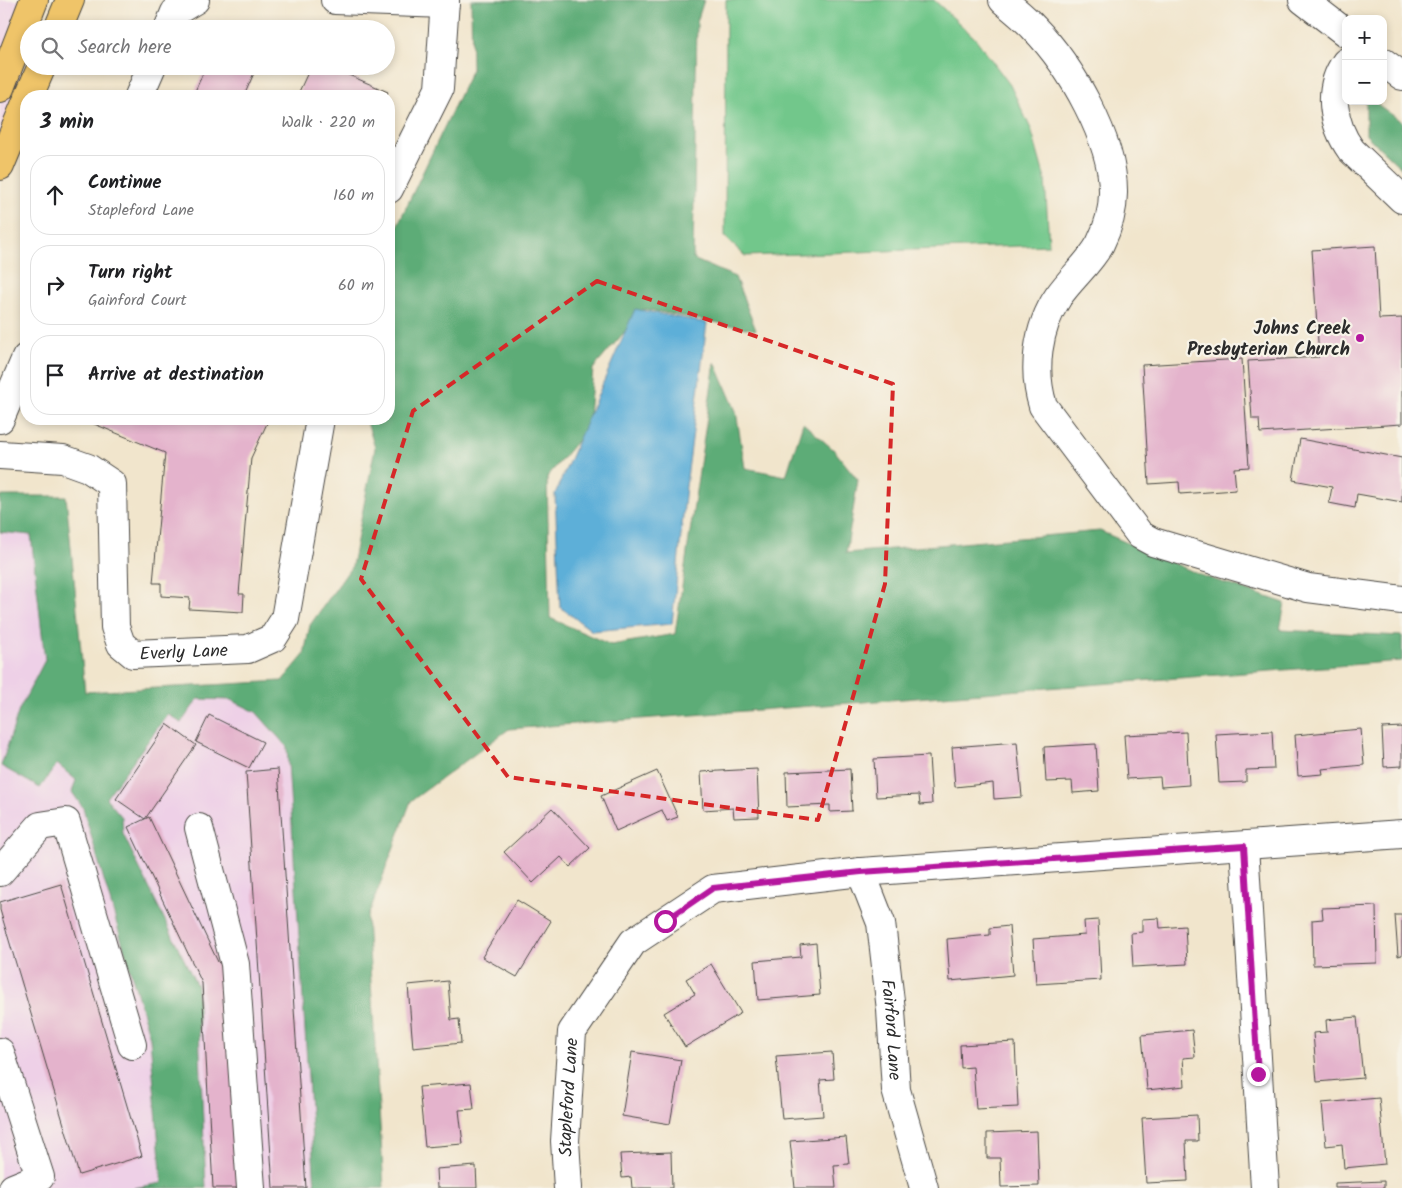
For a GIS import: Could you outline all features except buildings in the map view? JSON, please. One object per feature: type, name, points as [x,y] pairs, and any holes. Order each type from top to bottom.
[{"type":"highway","points":[[26,20],[34,0]]},
{"type":"highway","points":[[62,20],[70,0]]},
{"type":"highway","points":[[0,88],[20,36]]},
{"type":"highway","points":[[32,90],[38,75]]},
{"type":"highway","points":[[0,166],[20,118]]},
{"type":"street","points":[[172,20],[175,12],[195,0]]},
{"type":"street","points":[[335,0],[445,2],[439,89],[395,177]]},
{"type":"street","points":[[1003,0],[1034,27],[1071,77],[1088,105],[1098,128],[1113,181],[1111,214],[1101,242],[1085,267],[1058,296],[1049,311],[1043,328],[1037,382],[1043,406],[1140,535],[1152,542],[1308,588],[1402,600]]},
{"type":"street","points":[[1303,0],[1342,30]]},
{"type":"street","points":[[1387,65],[1402,76]]},
{"type":"street","points":[[1342,70],[1337,79],[1334,92],[1336,121],[1340,132],[1351,150],[1402,198]]},
{"type":"street","points":[[142,90],[148,75]]},
{"type":"street","points":[[0,419],[20,372]]},
{"type":"street","name":"Everly Lane","points":[[0,455],[63,459],[88,468],[112,484],[115,627],[121,644],[133,654],[248,649],[273,638],[285,619],[319,425]]},
{"type":"street","points":[[0,872],[40,826],[66,822],[132,1045]]},
{"type":"street","points":[[199,828],[235,964],[251,1188]]},
{"type":"street","name":"Stapleford Lane","points":[[568,1188],[565,1141],[572,1032],[633,942],[713,888],[861,872],[1402,834]]},
{"type":"street","points":[[1244,846],[1265,1188]]},
{"type":"street","name":"Fairford Lane","points":[[861,872],[881,923],[891,1010],[896,1090],[924,1188]]},
{"type":"street","points":[[0,1052],[40,1177],[13,1188]]},
{"type":"highlighted area","points":[[597,281],[893,384],[885,584],[818,820],[508,777],[361,579],[413,411]]},
{"type":"shaded area","points":[[0,0],[44,0],[37,20],[20,20],[20,75],[0,145]]},
{"type":"shaded area","points":[[0,532],[31,535],[45,660],[19,710],[57,764],[76,780],[72,792],[83,808],[150,1038],[162,1184],[134,1188],[0,1188]]},
{"type":"shaded area","points":[[197,699],[231,700],[256,712],[287,747],[315,1188],[206,1188],[197,986],[123,834],[122,817],[105,798],[168,714],[181,722]]},
{"type":"green space","points":[[471,0],[704,0],[697,22],[693,259],[735,277],[756,330],[644,309],[593,369],[588,428],[547,477],[550,618],[611,645],[675,634],[715,362],[736,411],[745,468],[786,476],[803,423],[834,450],[858,480],[846,553],[1100,531],[1203,576],[1285,603],[1280,630],[1402,636],[1402,661],[509,729],[411,801],[367,919],[384,1188],[315,1188],[287,747],[256,712],[231,700],[198,699],[181,723],[168,714],[106,798],[122,817],[123,834],[197,986],[206,1188],[134,1188],[162,1183],[150,1038],[83,808],[72,792],[76,780],[57,764],[40,788],[1,766],[19,710],[45,660],[31,535],[0,532],[0,496],[66,496],[85,692],[282,681],[304,655],[310,625],[352,566],[375,448],[368,425],[395,425],[395,230],[472,69]]},
{"type":"green space","points":[[726,0],[934,0],[975,38],[1010,85],[1031,129],[1045,179],[1049,245],[745,256],[725,237]]},
{"type":"green space","points":[[1366,105],[1379,105],[1402,122],[1402,169],[1366,135]]},
{"type":"water","points":[[635,309],[707,323],[686,486],[672,624],[592,631],[560,607],[555,494]]},
{"type":"place","name":"Johns Creek Presbyterian Church","points":[[1360,338]]},
{"type":"route","points":[[665,921],[713,888],[861,872],[1244,846],[1258,1074]]}]
